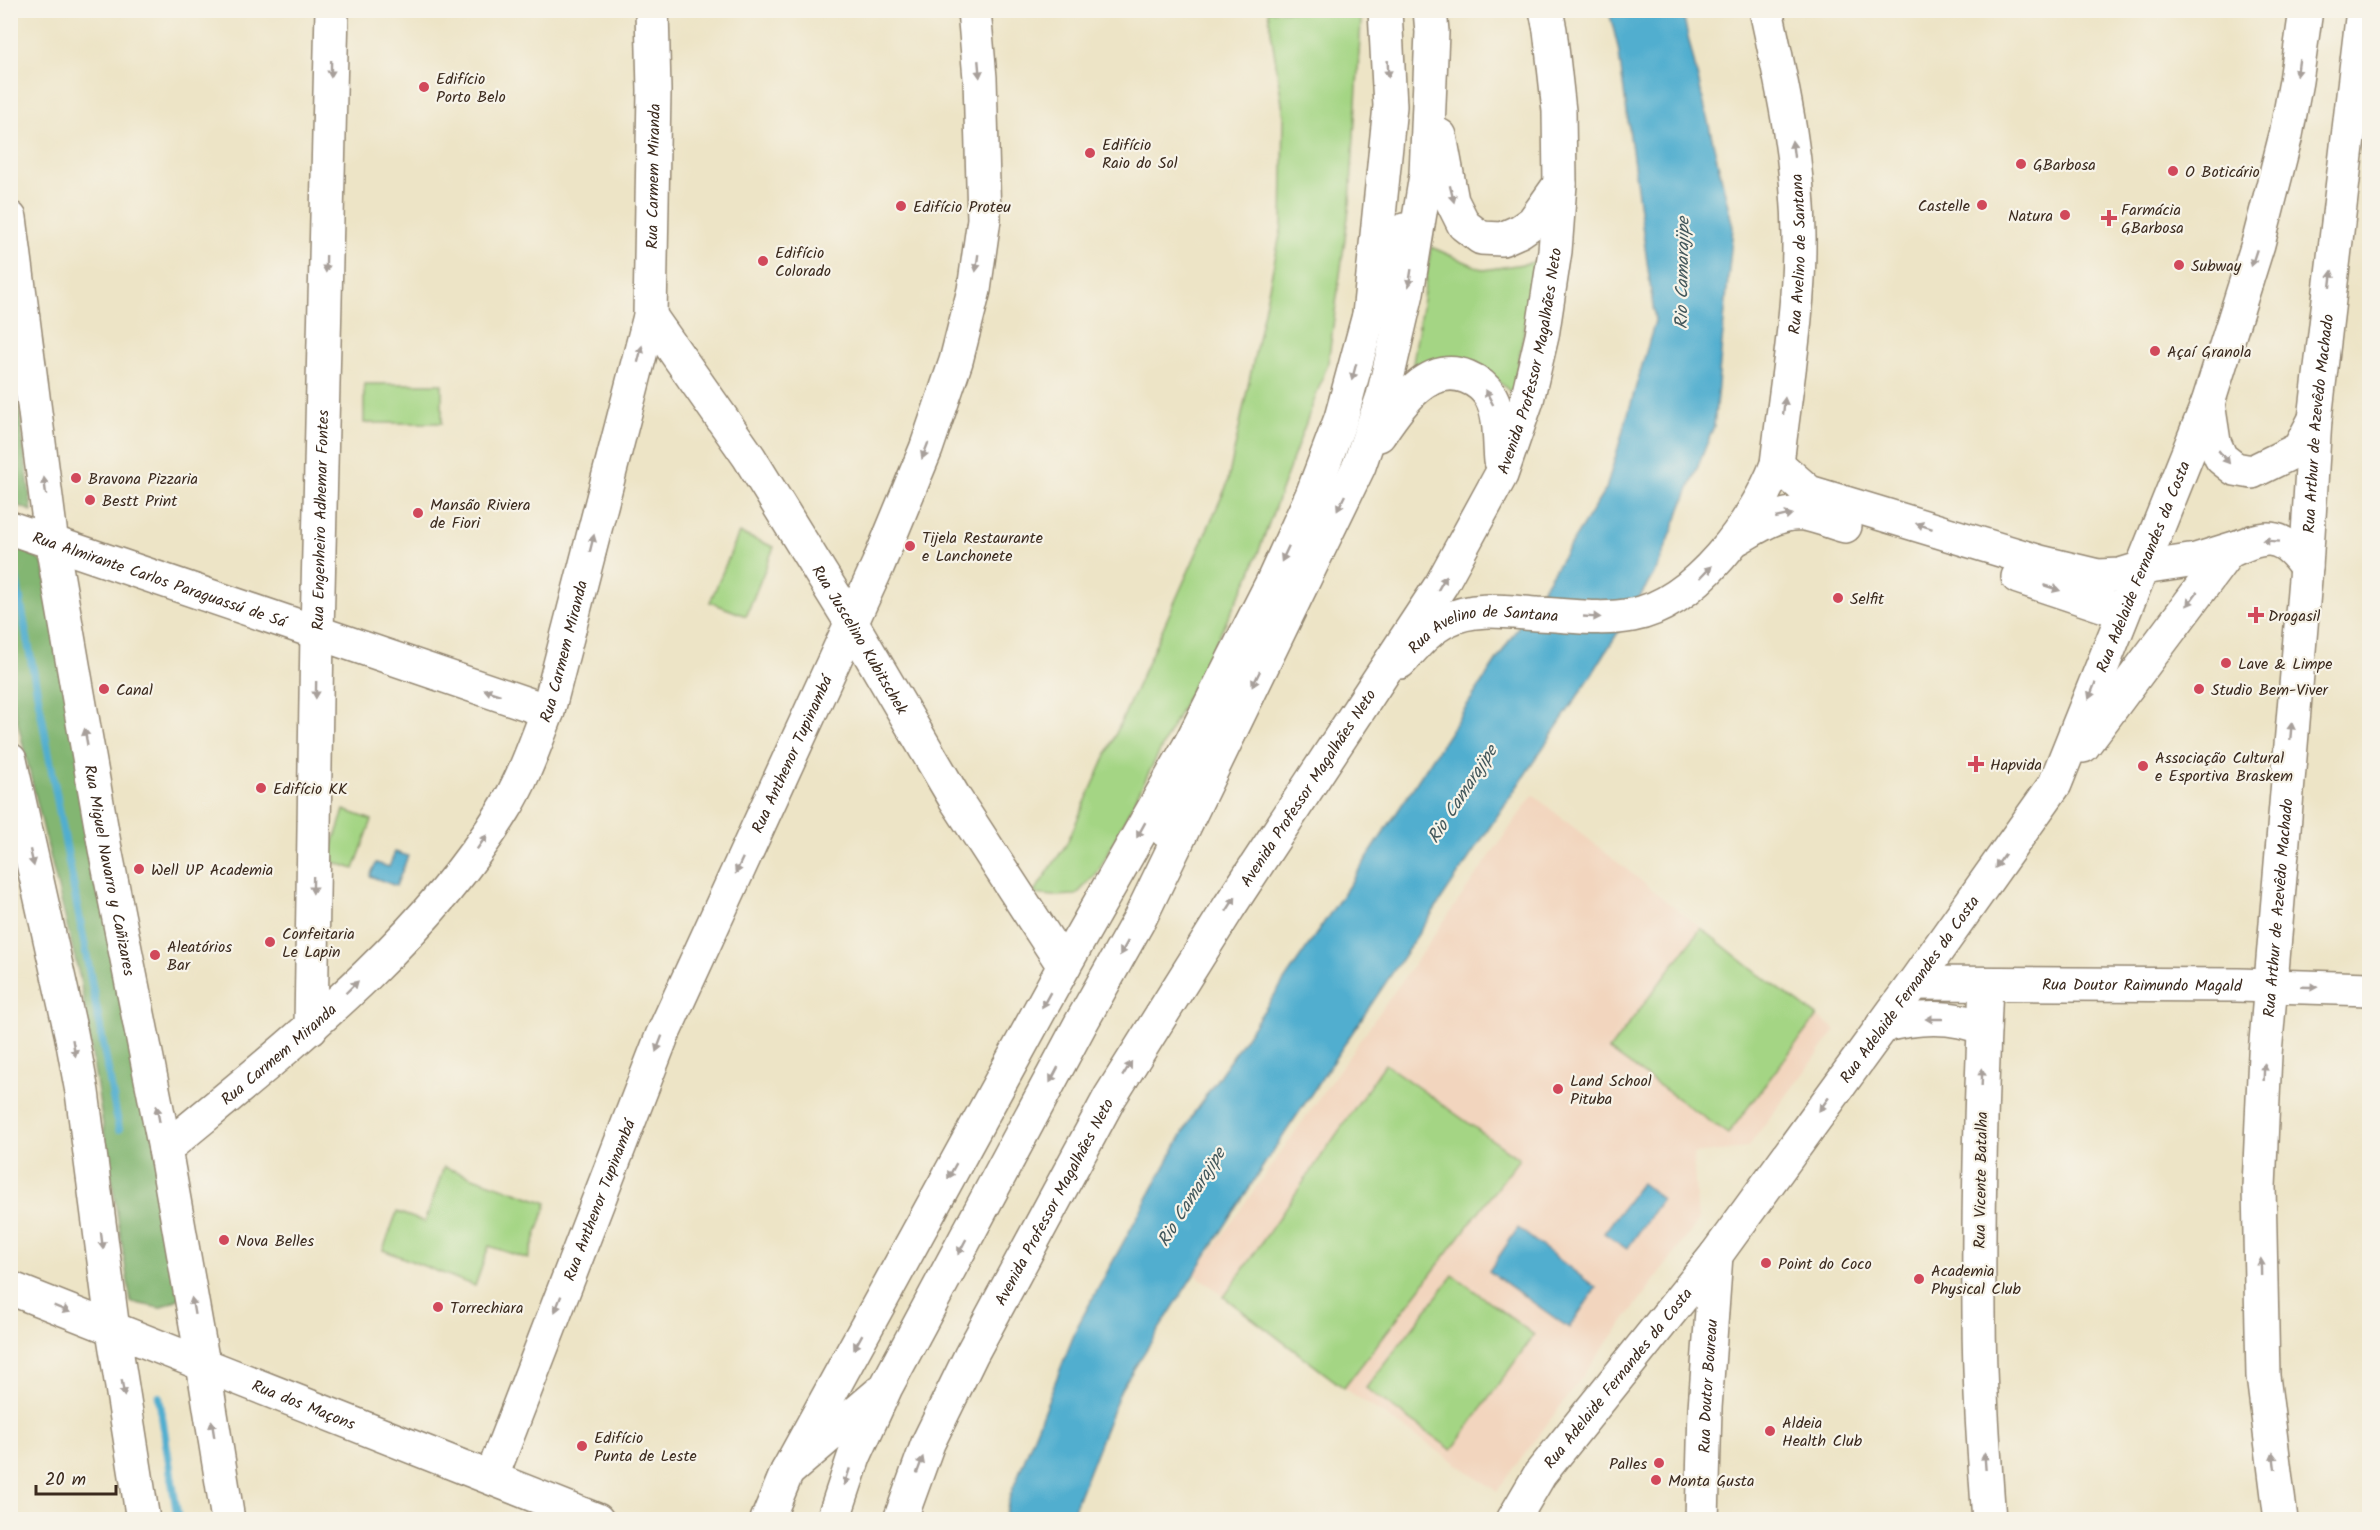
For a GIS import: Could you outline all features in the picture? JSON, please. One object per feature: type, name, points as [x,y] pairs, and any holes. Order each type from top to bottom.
[{"type":"street","name":"Rua Engenheiro Adhemar Fontes","points":[[311,1028],[317,632],[332,10]]},
{"type":"street","name":"Rua Carmem Miranda","points":[[165,1149],[311,1028],[416,924],[467,863],[505,810],[527,765],[548,711],[650,316],[654,91],[652,10]]},
{"type":"street","name":"Rua Anthenor Tupinambá","points":[[492,1476],[662,1036],[878,565],[926,449],[956,361],[974,290],[984,219],[980,78],[974,10]]},
{"type":"street","points":[[1369,315],[1390,106],[1385,10]]},
{"type":"street","name":"Avenida Professor Magalhães Neto","points":[[900,1520],[928,1443],[970,1355],[1110,1097],[1229,907],[1441,585],[1501,475],[1527,400],[1542,336],[1556,251],[1560,184],[1558,111],[1546,10]]},
{"type":"street","name":"Rua Avelino de Santana","points":[[1372,691],[1430,631],[1448,619],[1468,612],[1491,611],[1613,618],[1634,615],[1659,607],[1702,577],[1732,542],[1769,487],[1777,464],[1799,246],[1797,181],[1789,115],[1766,10]]},
{"type":"street","points":[[2306,10],[2296,81],[2283,146],[2258,244],[2208,403],[2214,442],[2221,458],[2235,469],[2252,472],[2299,449],[2315,419]]},
{"type":"street","name":"Rua Arthur de Azevêdo Machado","points":[[2281,1520],[2263,1364],[2259,1186],[2269,986],[2306,567],[2315,419],[2363,10]]},
{"type":"street","points":[[1431,21],[1441,139],[1452,201],[1464,225],[1481,238],[1502,239],[1533,222],[1560,184]]},
{"type":"street","points":[[833,1520],[854,1457],[886,1387],[1140,918],[1359,466],[1383,396],[1407,293],[1426,175],[1431,21]]},
{"type":"street","points":[[767,1520],[787,1472],[1064,966],[1191,743],[1272,583],[1312,495],[1341,418],[1369,315],[1426,175]]},
{"type":"street","name":"Rua Miguel Navarro y Cañizares","points":[[10,218],[52,544],[105,849],[165,1149],[228,1520]]},
{"type":"street","name":"Rua Juscelino Kubitschek","points":[[650,316],[749,457],[851,622],[954,797],[1064,966]]},
{"type":"street","points":[[1359,466],[1412,392],[1426,381],[1444,373],[1461,375],[1479,382],[1491,398],[1498,423],[1501,475]]},
{"type":"street","name":"Rua Adelaide Fernandes da Costa","points":[[1513,1520],[1540,1474],[1716,1255],[1914,983],[2055,784],[2208,403]]},
{"type":"street","points":[[1777,464],[1809,492],[2040,562],[2098,576],[2196,560],[2241,546]]},
{"type":"street","name":"Rua Avelino de Santana","points":[[1732,542],[1770,520],[1786,514],[1802,514],[1974,563],[2123,612]]},
{"type":"street","name":"Rua Almirante Carlos Paraguassú de Sá","points":[[10,528],[548,711]]},
{"type":"street","points":[[2055,784],[2228,552],[2254,540],[2281,541],[2293,549],[2306,567]]},
{"type":"street","points":[[1140,918],[1191,743]]},
{"type":"street","points":[[10,760],[73,1043],[92,1162],[113,1330],[143,1520]]},
{"type":"street","name":"Rua Doutor Raimundo Magald","points":[[1914,983],[2370,989]]},
{"type":"street","name":"Rua Vicente Batalha","points":[[1986,985],[1979,1314],[1982,1415],[1989,1520]]},
{"type":"street","points":[[1882,1026],[1896,1022],[1944,1019],[1970,1022],[1984,1029]]},
{"type":"street","name":"Rua Doutor Boureau","points":[[1702,1520],[1705,1408],[1716,1255]]},
{"type":"street","name":"Rua dos Maçons","points":[[10,1288],[492,1476],[597,1520]]},
{"type":"street","points":[[787,1472],[886,1387]]},
{"type":"shaded area","name":"Land School Pituba","points":[[1533,795],[1757,973],[1836,1030],[1747,1148],[1693,1154],[1698,1222],[1497,1491],[1344,1388],[1195,1274]]},
{"type":"green space","points":[[1268,11],[1359,11],[1361,21],[1350,202],[1328,363],[1250,575],[1098,872],[1076,895],[1033,894],[1066,845],[1227,485],[1282,226],[1284,117]]},
{"type":"green space","points":[[1431,247],[1484,270],[1536,262],[1513,394],[1476,362],[1412,370]]},
{"type":"green space","points":[[11,347],[32,511],[11,503]]},
{"type":"green space","points":[[364,384],[442,384],[442,423],[364,423]]},
{"type":"green space","points":[[739,533],[774,547],[746,616],[710,602]]},
{"type":"green space","points":[[10,545],[25,550],[43,563],[184,1296],[160,1308],[131,1302],[80,979],[11,695]]},
{"type":"green space","points":[[344,810],[372,820],[354,869],[328,860]]},
{"type":"green space","points":[[1701,928],[1757,973],[1817,1016],[1728,1134],[1609,1050]]},
{"type":"green space","points":[[1385,1064],[1519,1159],[1344,1388],[1224,1297]]},
{"type":"green space","points":[[444,1167],[547,1203],[528,1259],[489,1246],[475,1286],[383,1250],[397,1212],[425,1222]]},
{"type":"green space","points":[[1453,1275],[1534,1335],[1452,1450],[1366,1388]]},
{"type":"water","name":"Rio Camarajipe","points":[[1609,11],[1682,11],[1733,227],[1714,426],[1657,569],[1591,676],[1265,1163],[1121,1389],[1075,1506],[1073,1519],[1004,1520],[1010,1496],[1077,1327],[1194,1113],[1344,893],[1606,489],[1655,321],[1618,47]]},
{"type":"water","points":[[395,852],[408,856],[396,886],[370,876],[376,863],[389,867]]},
{"type":"water","points":[[1641,1183],[1662,1199],[1627,1249],[1604,1233]]},
{"type":"water","points":[[1518,1228],[1596,1288],[1569,1328],[1489,1271]]},
{"type":"waterway","points":[[13,563],[119,1129]]},
{"type":"waterway","points":[[159,1397],[178,1520]]},
{"type":"place","name":"Edifício Porto Belo","points":[[424,87]]},
{"type":"place","name":"Edifício Raio do Sol","points":[[1090,153]]},
{"type":"place","name":"GBarbosa","points":[[2021,164]]},
{"type":"place","name":"O Boticário","points":[[2173,171]]},
{"type":"place","name":"Castelle","points":[[1982,205]]},
{"type":"place","name":"Edifício Proteu","points":[[901,206]]},
{"type":"place","name":"Natura","points":[[2065,215]]},
{"type":"place","name":"Farmácia GBarbosa","points":[[2109,218]]},
{"type":"place","name":"Edifício Colorado","points":[[763,261]]},
{"type":"place","name":"Subway","points":[[2179,265]]},
{"type":"place","name":"Açaí Granola","points":[[2155,351]]},
{"type":"place","name":"Bravona Pizzaria","points":[[76,478]]},
{"type":"place","name":"Bestt Print","points":[[90,500]]},
{"type":"place","name":"Mansão Riviera de Fiori","points":[[418,513]]},
{"type":"place","name":"Tijela Restaurante e Lanchonete","points":[[910,546]]},
{"type":"place","name":"Selfit","points":[[1838,598]]},
{"type":"place","name":"Drogasil","points":[[2256,615]]},
{"type":"place","name":"Lave & Limpe","points":[[2226,663]]},
{"type":"place","name":"Canal","points":[[104,689]]},
{"type":"place","name":"Studio Bem-Viver","points":[[2199,689]]},
{"type":"place","name":"Hapvida","points":[[1976,764]]},
{"type":"place","name":"Associação Cultural e Esportiva Braskem","points":[[2143,766]]},
{"type":"place","name":"Edifício KK","points":[[261,788]]},
{"type":"place","name":"Well UP Academia","points":[[139,869]]},
{"type":"place","name":"Confeitaria Le Lapin","points":[[270,942]]},
{"type":"place","name":"Aleatórios Bar","points":[[155,955]]},
{"type":"place","name":"Land School Pituba","points":[[1558,1089]]},
{"type":"place","name":"Nova Belles","points":[[224,1240]]},
{"type":"place","name":"Point do Coco","points":[[1766,1263]]},
{"type":"place","name":"Academia Physical Club","points":[[1919,1279]]},
{"type":"place","name":"Torrechiara","points":[[438,1307]]},
{"type":"place","name":"Aldeia Health Club","points":[[1770,1431]]},
{"type":"place","name":"Edifício Punta de Leste","points":[[582,1446]]},
{"type":"place","name":"Palles","points":[[1659,1463]]},
{"type":"place","name":"Monta Gusta","points":[[1656,1480]]}]
